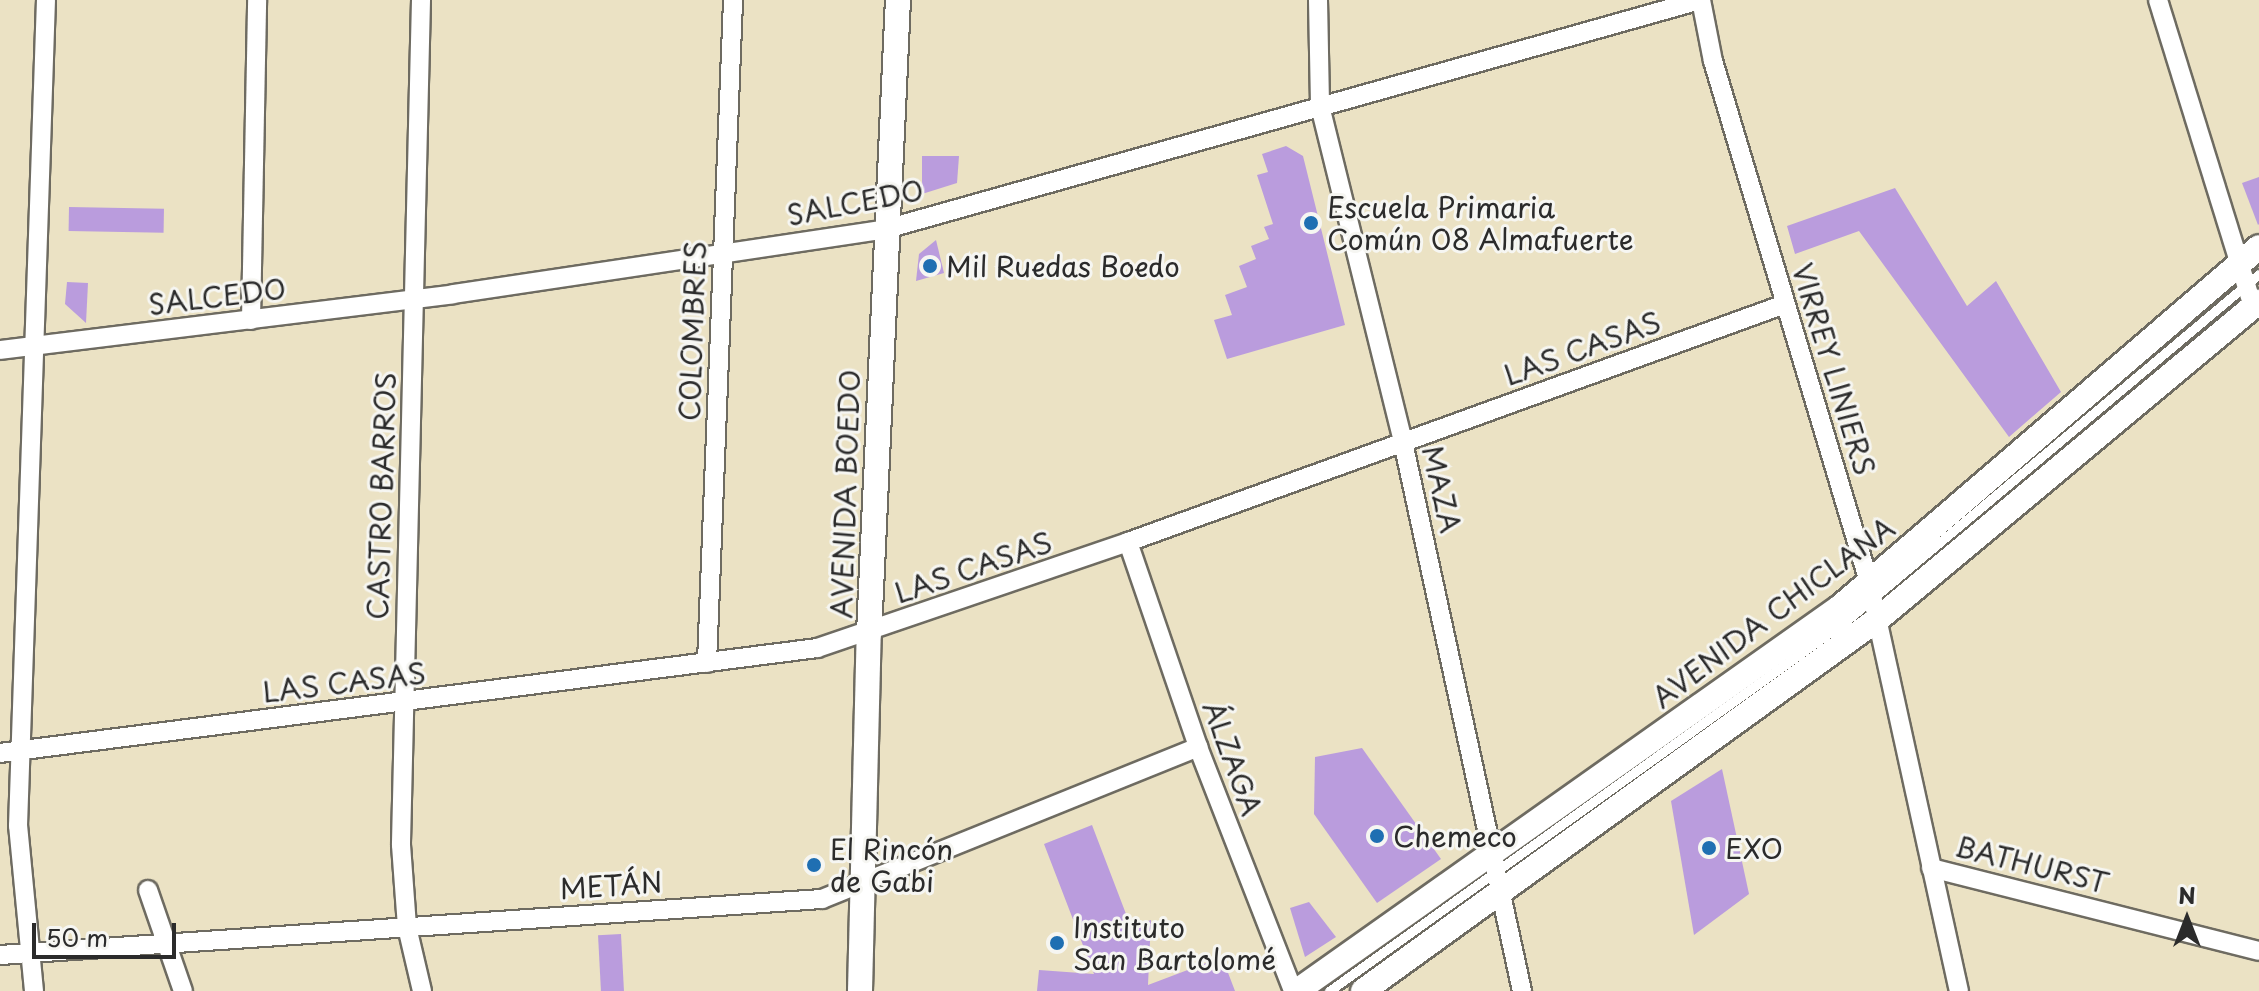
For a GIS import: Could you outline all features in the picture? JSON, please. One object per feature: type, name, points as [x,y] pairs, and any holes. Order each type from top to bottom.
[{"type":"main road","name":"AVENIDA BOEDO","points":[[860,991],[860,888],[869,633],[898,0]]},
{"type":"main road","name":"AVENIDA CHICLANA","points":[[1295,991],[1498,871],[1873,600],[2253,292],[2259,247]]},
{"type":"main road","name":"AVENIDA CHICLANA","points":[[1363,991],[1498,871],[1873,600],[2253,292]]},
{"type":"street","points":[[34,991],[27,950],[10,752],[34,346],[46,0]]},
{"type":"street","points":[[251,320],[257,0]]},
{"type":"street","name":"CASTRO BARROS","points":[[421,0],[401,845],[407,927],[422,991]]},
{"type":"street","name":"COLOMBRES","points":[[707,663],[733,0]]},
{"type":"street","name":"MAZA","points":[[1318,0],[1320,106],[1403,442],[1522,991]]},
{"type":"street","name":"SALCEDO","points":[[0,350],[414,299],[886,229],[1700,0]]},
{"type":"street","name":"VIRREY LINIERS","points":[[1700,0],[1713,61],[1873,600],[1959,991]]},
{"type":"street","points":[[2158,0],[2253,292]]},
{"type":"street","name":"LAS CASAS","points":[[10,752],[817,648],[869,633],[1128,542],[1785,304]]},
{"type":"street","name":"ÁLZAGA","points":[[1128,542],[1198,747],[1295,991]]},
{"type":"street","name":"METÁN","points":[[0,955],[27,950],[822,899],[860,888],[1198,747]]},
{"type":"street","name":"BATHURST","points":[[1931,868],[2259,951]]},
{"type":"street","points":[[148,890],[183,991]]},
{"type":"lane","points":[[1329,991],[1498,871]]},
{"type":"building","points":[[1286,146],[1303,156],[1345,325],[1227,359],[1214,320],[1232,315],[1225,295],[1247,287],[1239,266],[1256,259],[1251,246],[1269,239],[1264,227],[1273,224],[1257,175],[1268,172],[1262,154]]},
{"type":"building","points":[[922,156],[959,156],[957,183],[922,194]]},
{"type":"building","points":[[2259,177],[2259,224],[2258,225],[2242,183]]},
{"type":"building","points":[[1895,188],[1967,306],[1996,281],[2061,392],[2009,437],[1859,231],[1795,254],[1787,226]]},
{"type":"building","points":[[69,207],[164,209],[164,233],[69,231]]},
{"type":"building","name":"Mil Ruedas Boedo","points":[[936,240],[944,273],[916,281],[919,254]]},
{"type":"building","points":[[67,282],[88,283],[86,323],[65,304]]},
{"type":"building","name":"Chemeco","points":[[1362,748],[1441,859],[1377,903],[1314,814],[1315,757]]},
{"type":"building","name":"EXO","points":[[1722,769],[1749,894],[1694,935],[1671,801]]},
{"type":"building","points":[[1092,825],[1131,927],[1151,920],[1148,985],[1222,957],[1235,991],[1037,991],[1039,970],[1094,974],[1044,844]]},
{"type":"building","points":[[1309,902],[1336,937],[1305,957],[1290,908]]},
{"type":"building","points":[[621,934],[624,991],[601,991],[598,935]]},
{"type":"place","name":"Escuela Primaria Común 08 Almafuerte","points":[[1311,223]]},
{"type":"place","name":"Mil Ruedas Boedo","points":[[930,266]]},
{"type":"place","name":"Chemeco","points":[[1377,836]]},
{"type":"place","name":"EXO","points":[[1709,848]]},
{"type":"place","name":"El Rincón de Gabi","points":[[814,865]]},
{"type":"place","name":"Instituto San Bartolomé","points":[[1057,943]]}]
